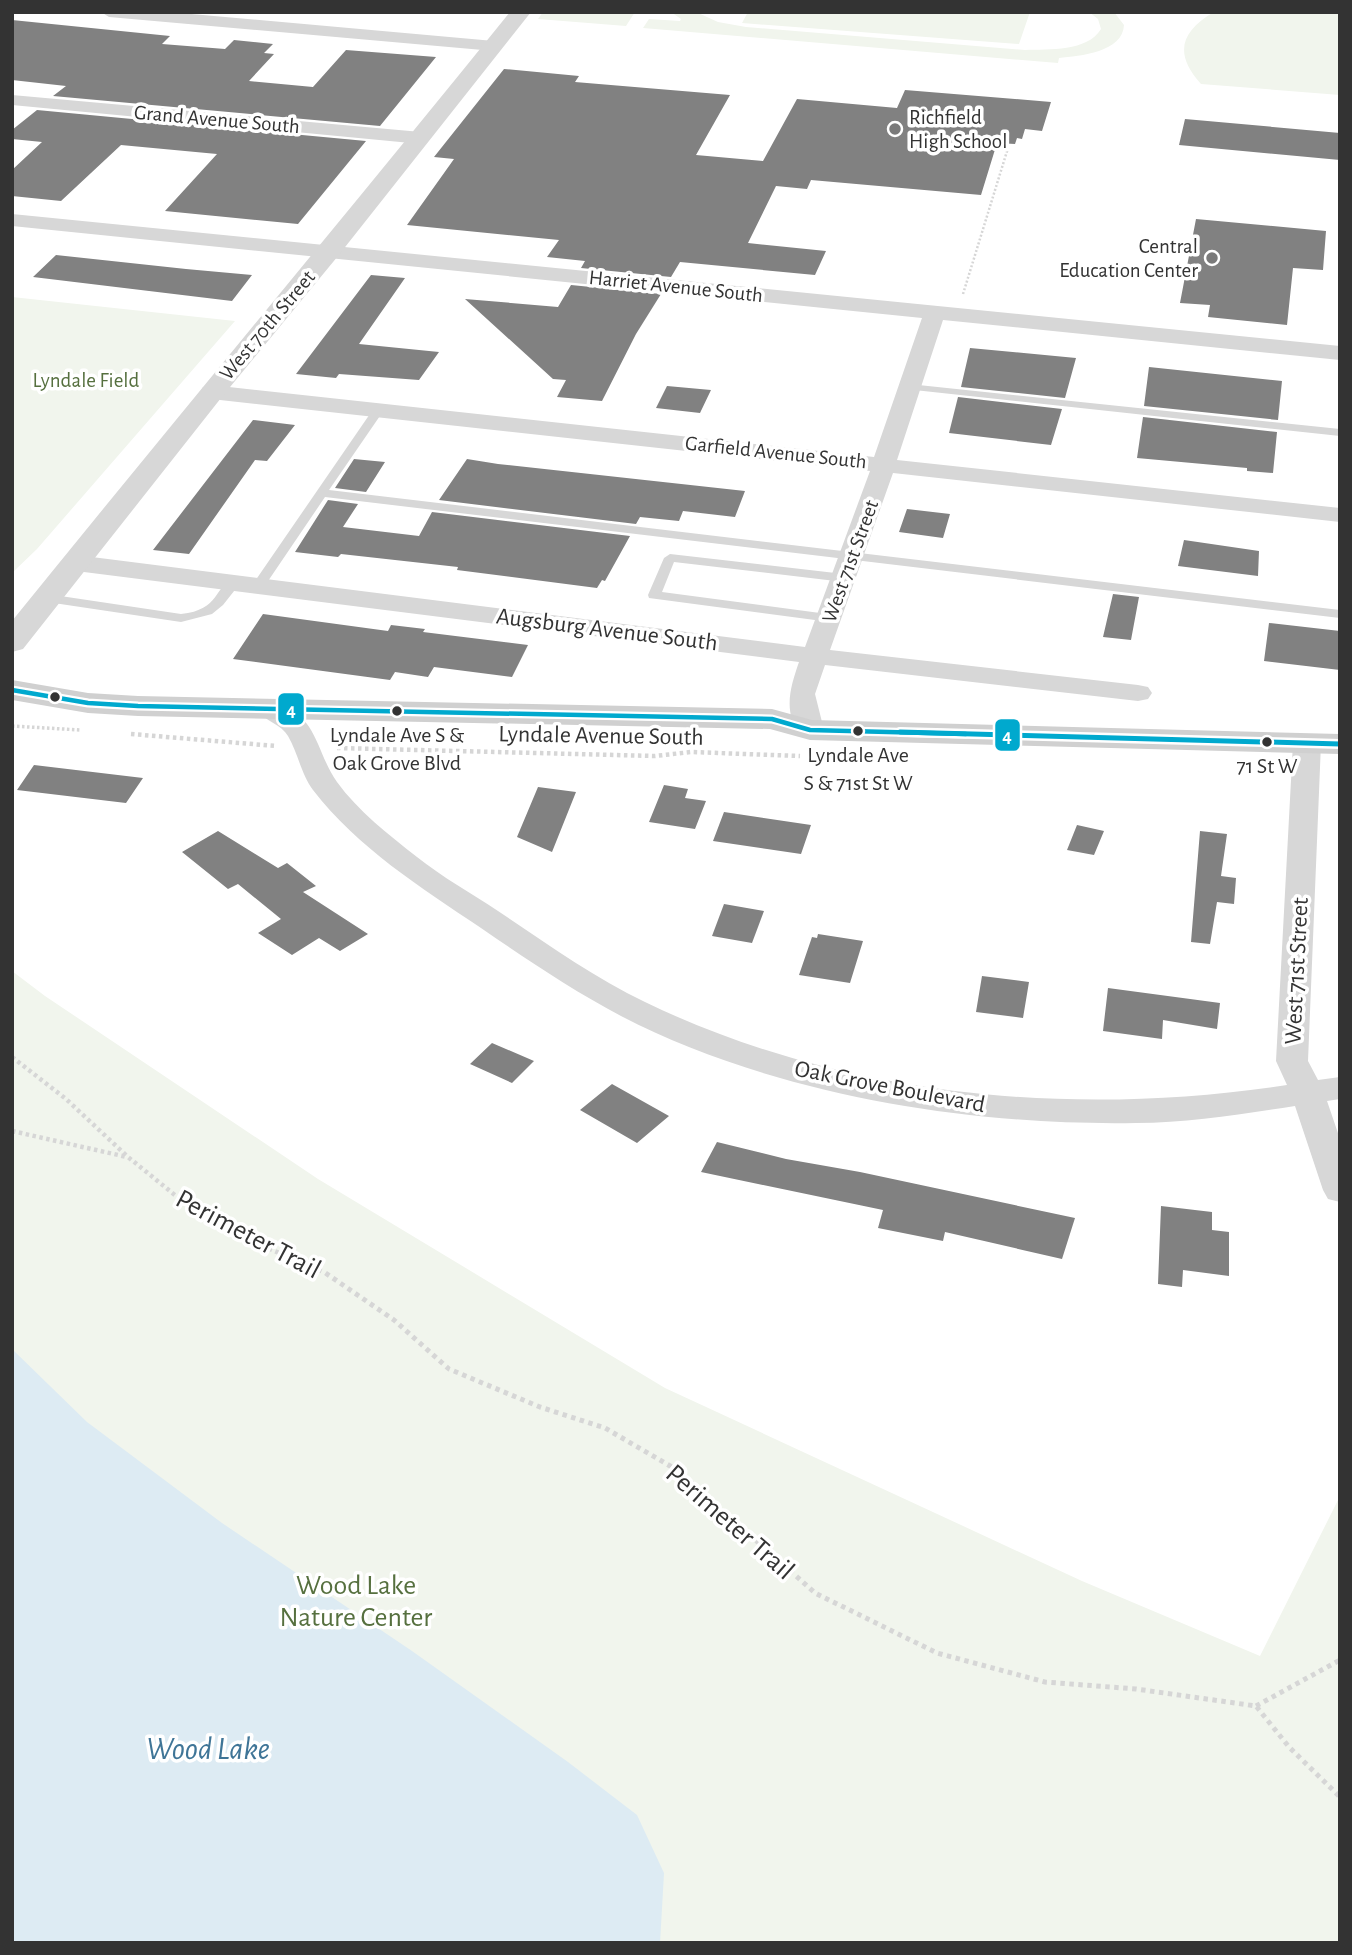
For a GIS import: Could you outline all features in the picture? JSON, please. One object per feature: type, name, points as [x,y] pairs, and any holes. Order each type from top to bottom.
[{"type":"main road","name":"Lyndale Avenue South","points":[[12,690],[89,703],[271,710],[772,719],[810,730],[1340,744]]},
{"type":"main road","name":"Lyndale Avenue South","points":[[12,713],[290,738],[780,738],[810,730]]},
{"type":"street","points":[[109,12],[501,28]]},
{"type":"street","name":"West 70th Street","points":[[13,640],[211,392],[421,138],[501,28]]},
{"type":"street","name":"Grand Avenue South","points":[[12,100],[421,138]]},
{"type":"street","name":"Harriet Avenue South","points":[[12,220],[1340,353]]},
{"type":"street","name":"West 71st Street","points":[[810,730],[801,694],[884,464],[934,313]]},
{"type":"street","name":"Garfield Avenue South","points":[[211,392],[1340,515]]},
{"type":"street","name":"Augsburg Avenue South","points":[[76,563],[816,656],[1138,693]]},
{"type":"street","points":[[271,710],[290,738]]},
{"type":"street","name":"Oak Grove Boulevard","points":[[290,738],[323,784],[360,825],[408,865],[568,972],[633,1009],[720,1046],[817,1077],[922,1097],[1030,1110],[1138,1112],[1244,1103],[1340,1088]]},
{"type":"street","name":"West 71st Street","points":[[1307,743],[1292,1061],[1307,1093],[1340,1190]]},
{"type":"lane","points":[[909,387],[1340,433]]},
{"type":"lane","points":[[47,598],[181,618],[197,617],[213,610],[248,583],[323,493],[378,410]]},
{"type":"lane","points":[[323,493],[848,567]]},
{"type":"lane","points":[[830,618],[654,595],[670,558],[848,567],[1340,614]]},
{"type":"path","points":[[963,295],[1008,148]]},
{"type":"path","points":[[12,726],[87,731]]},
{"type":"path","points":[[128,734],[290,738]]},
{"type":"path","name":"Perimeter Trail","points":[[12,1057],[66,1099],[128,1157],[181,1200],[260,1245],[324,1272],[394,1320],[449,1369],[540,1406],[605,1428],[677,1469],[815,1593],[937,1653],[1045,1682],[1136,1689],[1256,1706]]},
{"type":"path","points":[[12,1131],[128,1157]]},
{"type":"path","points":[[1340,1660],[1256,1706],[1289,1747],[1340,1797]]},
{"type":"green space","points":[[543,12],[635,12],[626,26],[538,19]]},
{"type":"green space","points":[[671,12],[696,12],[718,22],[746,27],[1025,50],[1067,48],[1087,42],[1101,29],[1098,19],[1089,12],[1114,12],[1124,25],[1122,34],[1109,47],[1089,54],[1059,58],[1058,63],[643,28],[649,19],[680,21],[681,19]]},
{"type":"green space","points":[[748,12],[1030,12],[1019,44],[742,23]]},
{"type":"green space","points":[[1214,12],[1340,12],[1340,95],[1201,84],[1187,63],[1185,44],[1194,27]]},
{"type":"green space","name":"Lyndale Field","points":[[12,297],[235,321],[37,549],[12,573]]},
{"type":"green space","name":"Wood Lake Nature Center","points":[[12,971],[45,996],[318,1179],[665,1388],[1082,1581],[1260,1656],[1340,1496],[1340,1943],[12,1943]]},
{"type":"water","name":"Wood Lake","points":[[12,1349],[87,1422],[222,1523],[412,1651],[568,1762],[637,1815],[664,1873],[660,1943],[12,1943]]},
{"type":"building","points":[[12,20],[170,36],[162,44],[225,49],[234,40],[273,44],[264,53],[274,54],[249,81],[313,87],[346,50],[436,57],[380,126],[53,96],[66,86],[12,80]]},
{"type":"building","points":[[504,69],[579,76],[575,82],[730,95],[696,155],[763,161],[797,99],[897,108],[905,90],[1051,102],[1042,131],[1025,129],[1022,139],[1017,138],[1015,144],[997,143],[981,195],[811,180],[807,189],[776,186],[748,243],[826,251],[815,275],[680,262],[671,277],[581,268],[585,261],[547,257],[559,240],[407,225],[454,159],[434,157]]},
{"type":"building","points":[[37,110],[366,141],[298,224],[165,211],[217,154],[121,145],[61,201],[12,196],[12,170],[42,142],[12,139],[12,130]]},
{"type":"building","points":[[1185,119],[1340,133],[1340,160],[1179,145]]},
{"type":"building","name":"Central Education Center","points":[[1196,219],[1326,231],[1323,270],[1293,268],[1287,325],[1208,317],[1210,305],[1180,303]]},
{"type":"building","points":[[56,255],[252,275],[232,301],[33,277]]},
{"type":"building","points":[[371,275],[405,278],[359,344],[439,352],[419,380],[296,374]]},
{"type":"building","points":[[571,285],[661,294],[636,334],[602,401],[557,397],[566,380],[553,379],[465,299],[558,307]]},
{"type":"building","points":[[970,348],[1076,358],[1065,398],[961,387]]},
{"type":"building","points":[[1149,367],[1282,381],[1278,420],[1144,406]]},
{"type":"building","points":[[667,386],[711,390],[700,413],[656,408]]},
{"type":"building","points":[[958,397],[1062,409],[1051,445],[949,433]]},
{"type":"building","points":[[1143,417],[1277,432],[1273,473],[1247,471],[1247,468],[1137,458]]},
{"type":"building","points":[[253,420],[295,425],[267,461],[255,460],[189,554],[153,550]]},
{"type":"building","points":[[354,459],[385,462],[366,492],[335,488]]},
{"type":"building","points":[[467,459],[745,491],[735,517],[683,511],[679,521],[640,517],[636,524],[439,500]]},
{"type":"building","points":[[328,500],[358,504],[343,527],[419,536],[432,512],[630,536],[605,581],[602,580],[597,588],[457,570],[458,567],[341,554],[338,557],[295,552]]},
{"type":"building","points":[[907,509],[950,514],[943,538],[899,532]]},
{"type":"building","points":[[1184,540],[1259,551],[1258,576],[1178,566]]},
{"type":"building","points":[[1113,594],[1139,597],[1131,640],[1103,637]]},
{"type":"building","points":[[263,614],[388,631],[391,625],[425,629],[423,632],[528,645],[512,677],[434,667],[428,677],[395,672],[390,680],[233,659]]},
{"type":"building","points":[[1269,623],[1340,631],[1340,670],[1264,661]]},
{"type":"building","points":[[34,765],[143,778],[126,803],[17,790]]},
{"type":"building","points":[[664,785],[688,789],[685,798],[706,801],[695,829],[649,822]]},
{"type":"building","points":[[538,787],[576,792],[552,852],[517,837]]},
{"type":"building","points":[[724,812],[811,825],[801,854],[713,841]]},
{"type":"building","points":[[1077,825],[1104,831],[1094,855],[1067,850]]},
{"type":"building","points":[[218,831],[278,868],[287,863],[316,886],[303,892],[368,934],[340,951],[319,938],[292,955],[258,933],[281,919],[238,884],[228,889],[182,852]]},
{"type":"building","points":[[1200,831],[1227,834],[1221,876],[1236,878],[1234,904],[1217,902],[1210,944],[1191,942]]},
{"type":"building","points":[[724,904],[764,911],[752,943],[712,936]]},
{"type":"building","points":[[818,934],[863,941],[850,983],[799,975],[812,937],[817,938]]},
{"type":"building","points":[[982,976],[1029,982],[1023,1018],[976,1012]]},
{"type":"building","points":[[1108,988],[1220,1003],[1217,1029],[1163,1020],[1162,1039],[1103,1031]]},
{"type":"building","points":[[492,1043],[534,1061],[512,1083],[470,1064]]},
{"type":"building","points":[[612,1084],[669,1116],[637,1143],[580,1110]]},
{"type":"building","points":[[717,1142],[786,1159],[1075,1218],[1062,1259],[945,1232],[943,1241],[878,1228],[883,1210],[701,1172]]},
{"type":"building","points":[[1161,1206],[1212,1212],[1212,1230],[1229,1232],[1229,1276],[1183,1270],[1182,1287],[1158,1284]]},
{"type":"transit line","name":"4","points":[[12,690],[88,703],[138,706],[772,719],[810,730],[1340,744]]},
{"type":"place","name":"Richfield High School","points":[[895,129]]},
{"type":"place","name":"Central Education Center","points":[[1212,258]]},
{"type":"place","name":"Lyndale Ave S & Oak Grove Blvd","points":[[397,711]]},
{"type":"place","name":"Lyndale Ave S & 71st St W","points":[[858,731]]},
{"type":"place","name":"71 St W","points":[[1267,742]]}]
